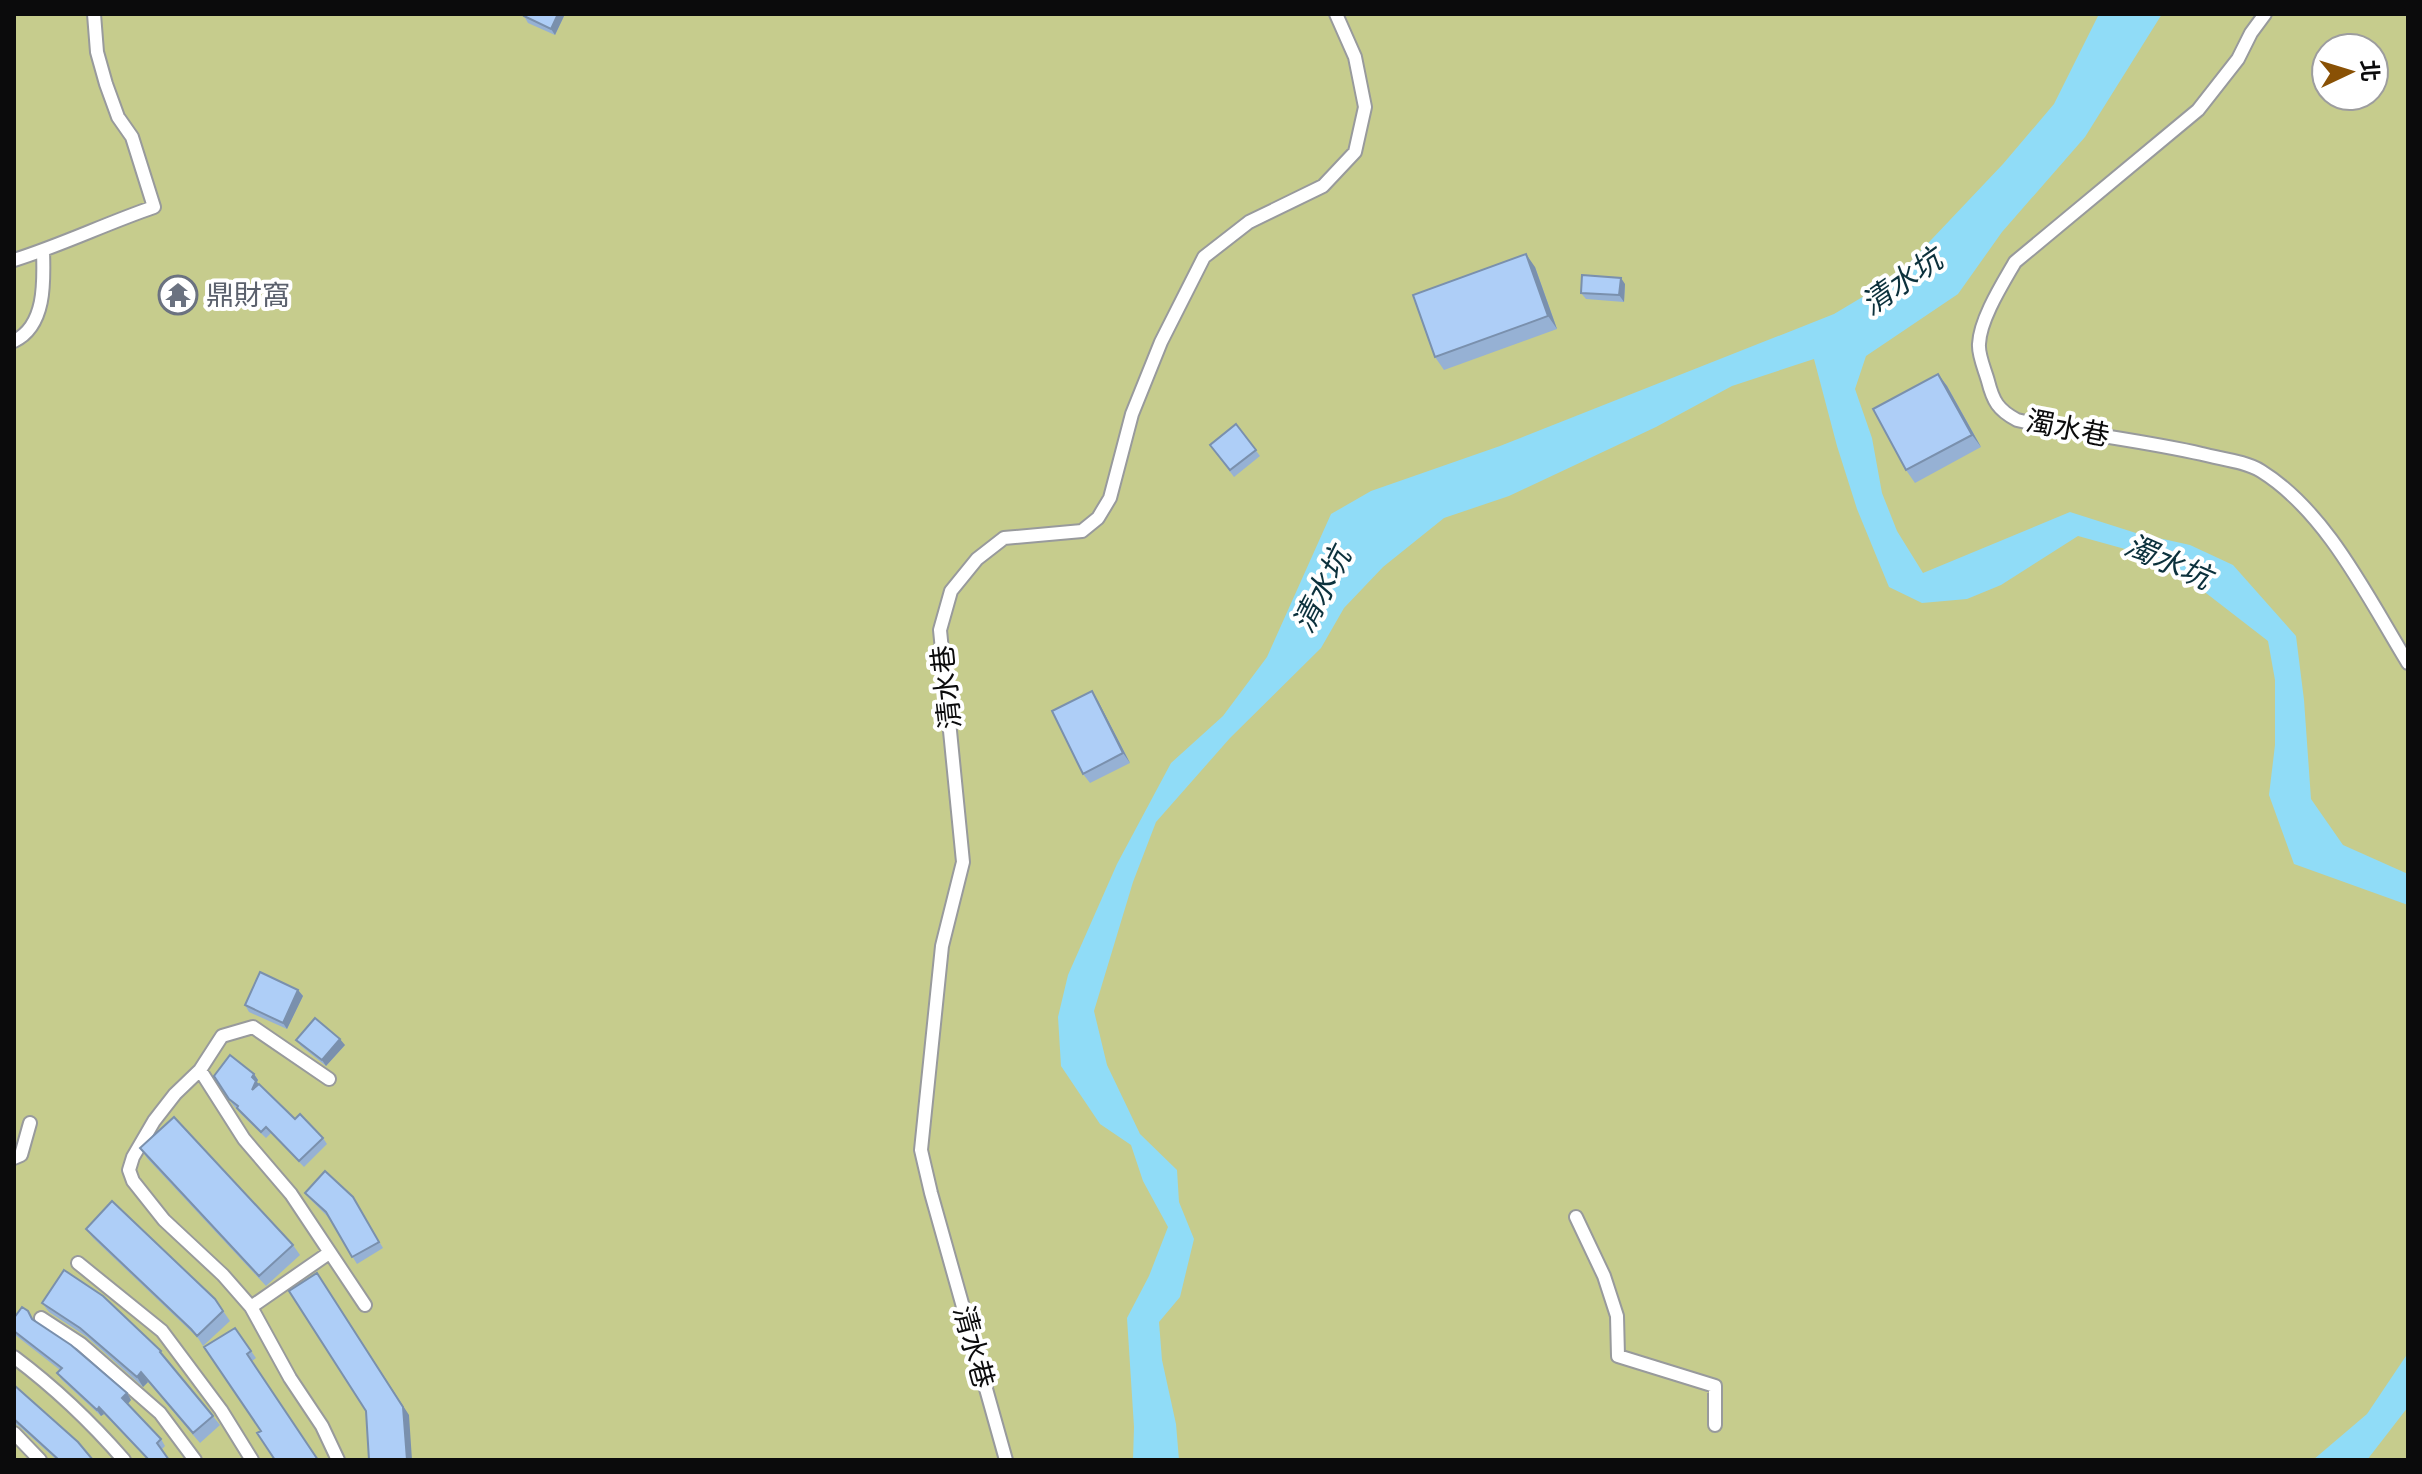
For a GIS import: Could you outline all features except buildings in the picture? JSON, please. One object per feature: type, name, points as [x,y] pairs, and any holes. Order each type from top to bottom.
[{"type":"lane","points":[[14,260],[154,207],[132,137],[118,117],[106,84],[97,52],[94,14]]},
{"type":"lane","name":"清水巷","points":[[1006,1460],[921,1150],[942,946],[963,862],[940,630],[951,591],[977,559],[1004,538],[1082,531],[1098,518],[1110,498],[1132,414],[1161,342],[1204,257],[1249,222],[1323,186],[1355,152],[1365,107],[1355,57],[1336,14]]},
{"type":"lane","name":"濁水巷","points":[[2265,14],[2238,59],[2198,110],[2015,262],[1998,290],[1987,318],[1979,344],[1982,359],[1992,400],[2002,412],[2017,420],[2155,444],[2259,469],[2296,499],[2321,527],[2408,663]]},
{"type":"lane","points":[[14,341],[25,336],[39,312],[44,282],[43,251]]},
{"type":"lane","points":[[329,1079],[253,1027],[222,1036],[200,1070],[175,1094],[154,1121],[129,1170],[133,1181],[164,1220],[223,1275],[251,1307],[290,1378],[322,1426],[338,1460]]},
{"type":"lane","points":[[200,1070],[244,1139],[291,1194],[365,1305]]},
{"type":"lane","points":[[14,1158],[21,1155],[30,1123]]},
{"type":"lane","points":[[1576,1217],[1604,1276],[1617,1316],[1618,1356],[1715,1386],[1715,1425]]},
{"type":"lane","points":[[251,1307],[329,1253]]},
{"type":"lane","points":[[78,1263],[162,1331],[221,1410],[252,1460]]},
{"type":"lane","points":[[41,1318],[81,1344],[160,1413],[195,1460]]},
{"type":"lane","points":[[14,1357],[68,1402],[124,1460]]},
{"type":"lane","points":[[14,1433],[40,1460]]},
{"type":"green space","points":[[14,14],[2408,14],[2408,1460],[14,1460]]},
{"type":"water","points":[[2099,14],[2162,14],[2085,137],[2002,232],[1958,294],[1866,356],[1855,389],[1872,438],[1882,493],[1897,531],[1923,573],[2070,512],[2136,533],[2190,545],[2233,565],[2296,636],[2311,799],[2343,845],[2408,874],[2408,905],[2294,864],[2269,795],[2275,745],[2275,680],[2268,641],[2193,583],[2143,554],[2078,536],[2001,585],[1967,599],[1922,603],[1889,587],[1857,509],[1814,359],[1732,386],[1656,427],[1509,496],[1444,518],[1383,567],[1344,608],[1321,648],[1230,738],[1156,822],[1133,882],[1094,1011],[1107,1065],[1140,1134],[1177,1170],[1179,1202],[1194,1239],[1180,1297],[1159,1322],[1162,1360],[1176,1424],[1179,1460],[1133,1460],[1127,1318],[1149,1276],[1168,1227],[1143,1181],[1131,1145],[1100,1124],[1061,1066],[1058,1017],[1068,975],[1117,864],[1171,763],[1223,716],[1267,657],[1331,514],[1371,491],[1500,446],[1834,314],[1896,277],[2003,164],[2054,104]]},
{"type":"water","points":[[2408,1353],[2408,1407],[2367,1460],[2313,1460],[2367,1414]]},
{"type":"place","name":"鼎財窩","points":[[178,295]]},
{"type":"water label","name":"清水坑","points":[[1902,282]]},
{"type":"water label","name":"濁水坑","points":[[2168,562]]},
{"type":"water label","name":"清水坑","points":[[1322,590]]}]
